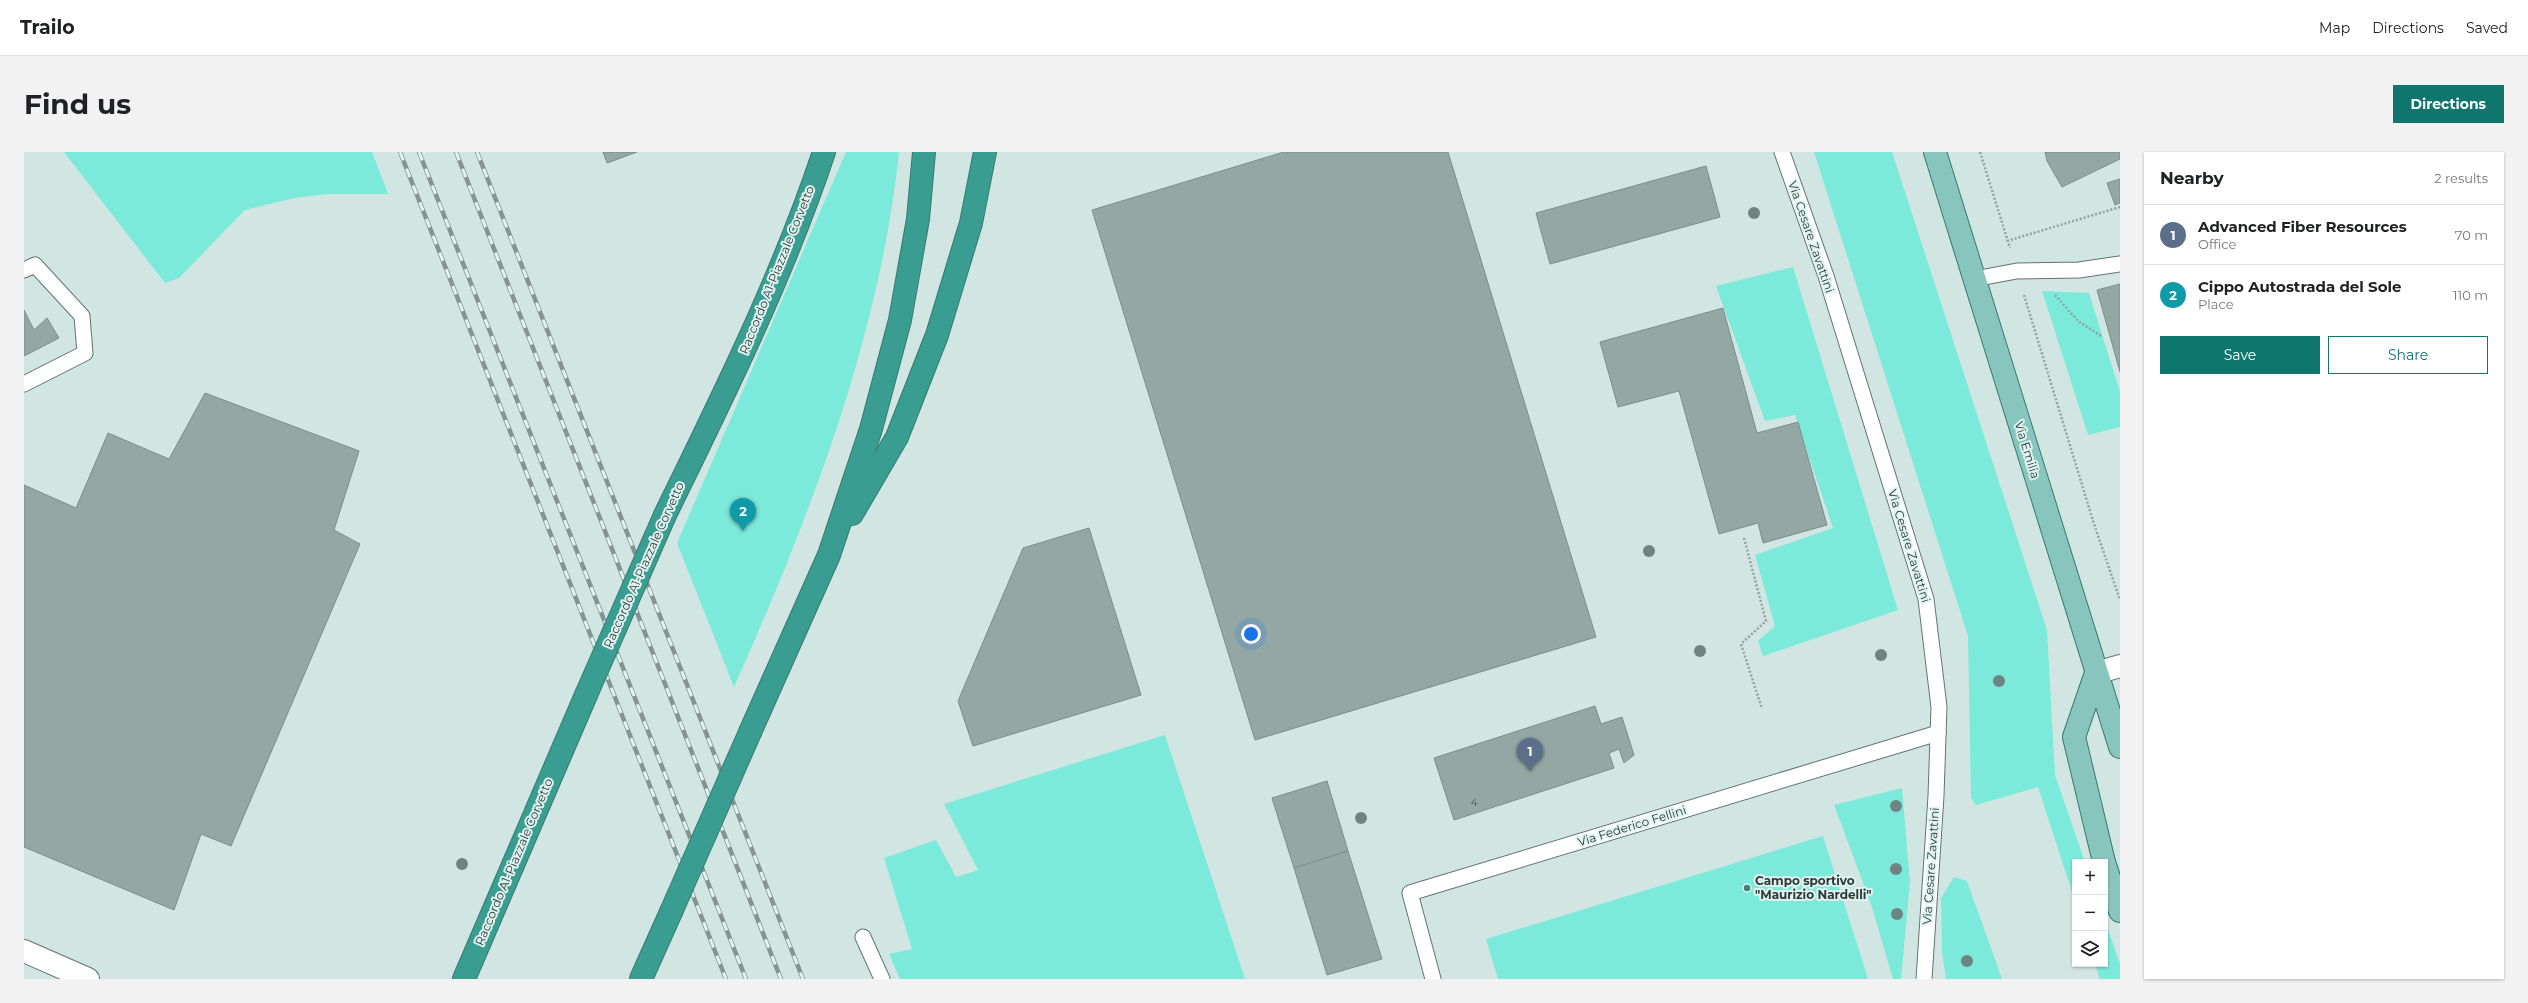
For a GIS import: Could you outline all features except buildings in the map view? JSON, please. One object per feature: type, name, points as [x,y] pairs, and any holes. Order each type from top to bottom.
[{"type":"highway","name":"Raccordo A1-Piazzale Corvetto","points":[[464,979],[665,515],[748,346],[788,250],[824,152]]},
{"type":"highway","points":[[641,979],[829,555],[871,429],[900,320],[918,219],[924,152]]},
{"type":"highway","points":[[829,555],[897,438],[937,335],[971,223],[985,152]]},
{"type":"main road","name":"Via Emilia","points":[[1935,152],[2120,748]]},
{"type":"main road","points":[[2096,674],[2074,737],[2104,859]]},
{"type":"main road","points":[[2108,873],[2120,911]]},
{"type":"street","points":[[2096,674],[2120,666]]},
{"type":"street","points":[[24,951],[88,979]]},
{"type":"lane","name":"Via Cesare Zavattini","points":[[1782,152],[1826,276],[1926,599],[1939,707],[1924,979]]},
{"type":"lane","points":[[1974,279],[2016,271],[2036,269],[2079,270],[2120,264]]},
{"type":"lane","points":[[24,270],[36,265],[82,316],[85,353],[24,384]]},
{"type":"lane","name":"Via Federico Fellini","points":[[1433,979],[1410,893],[1938,733]]},
{"type":"lane","points":[[863,937],[882,979]]},
{"type":"path","points":[[1980,152],[2094,524],[2120,600]]},
{"type":"path","points":[[2007,241],[2120,207]]},
{"type":"path","points":[[2036,269],[2048,288],[2078,321],[2101,336]]},
{"type":"path","points":[[1744,538],[1766,621],[1741,644],[1762,709]]},
{"type":"green space","points":[[64,152],[372,152],[388,194],[328,194],[295,198],[245,210],[179,278],[165,283]]},
{"type":"green space","points":[[846,152],[899,152],[890,221],[876,290],[838,426],[789,558],[734,687],[677,543]]},
{"type":"green space","points":[[1814,152],[1892,152],[2047,630],[2055,775],[2084,859],[2072,859],[2072,892],[2038,787],[1976,805],[1971,798],[1968,636]]},
{"type":"green space","points":[[1793,267],[1898,610],[1763,656],[1758,641],[1775,626],[1755,555],[1833,528],[1795,415],[1765,421],[1716,286]]},
{"type":"green space","points":[[2042,291],[2089,293],[2120,392],[2120,427],[2088,435]]},
{"type":"green space","points":[[1165,735],[1245,979],[900,979],[889,954],[912,949],[884,858],[936,840],[956,877],[978,870],[944,804]]},
{"type":"green space","points":[[1902,788],[1910,882],[1901,979],[1893,979],[1871,904],[1834,805]]},
{"type":"green space","name":"Campo sportivo \"Maurizio Nardelli\"","points":[[1823,836],[1868,979],[1498,979],[1486,939]]},
{"type":"green space","points":[[1954,877],[1967,881],[2002,979],[1946,979],[1942,952],[1941,898]]},
{"type":"green space","points":[[2108,930],[2120,964],[2120,979],[2100,979],[2096,967],[2108,967]]},
{"type":"railway","points":[[400,152],[726,979]]},
{"type":"railway","points":[[419,152],[746,979]]},
{"type":"railway","points":[[456,152],[781,979]]},
{"type":"railway","points":[[477,152],[803,979]]},
{"type":"place","name":"Cippo Autostrada del Sole","points":[[743,531]]},
{"type":"place","name":"Advanced Fiber Resources","points":[[1530,771]]},
{"type":"place","name":"Campo sportivo \"Maurizio Nardelli\"","points":[[1747,888]]}]
